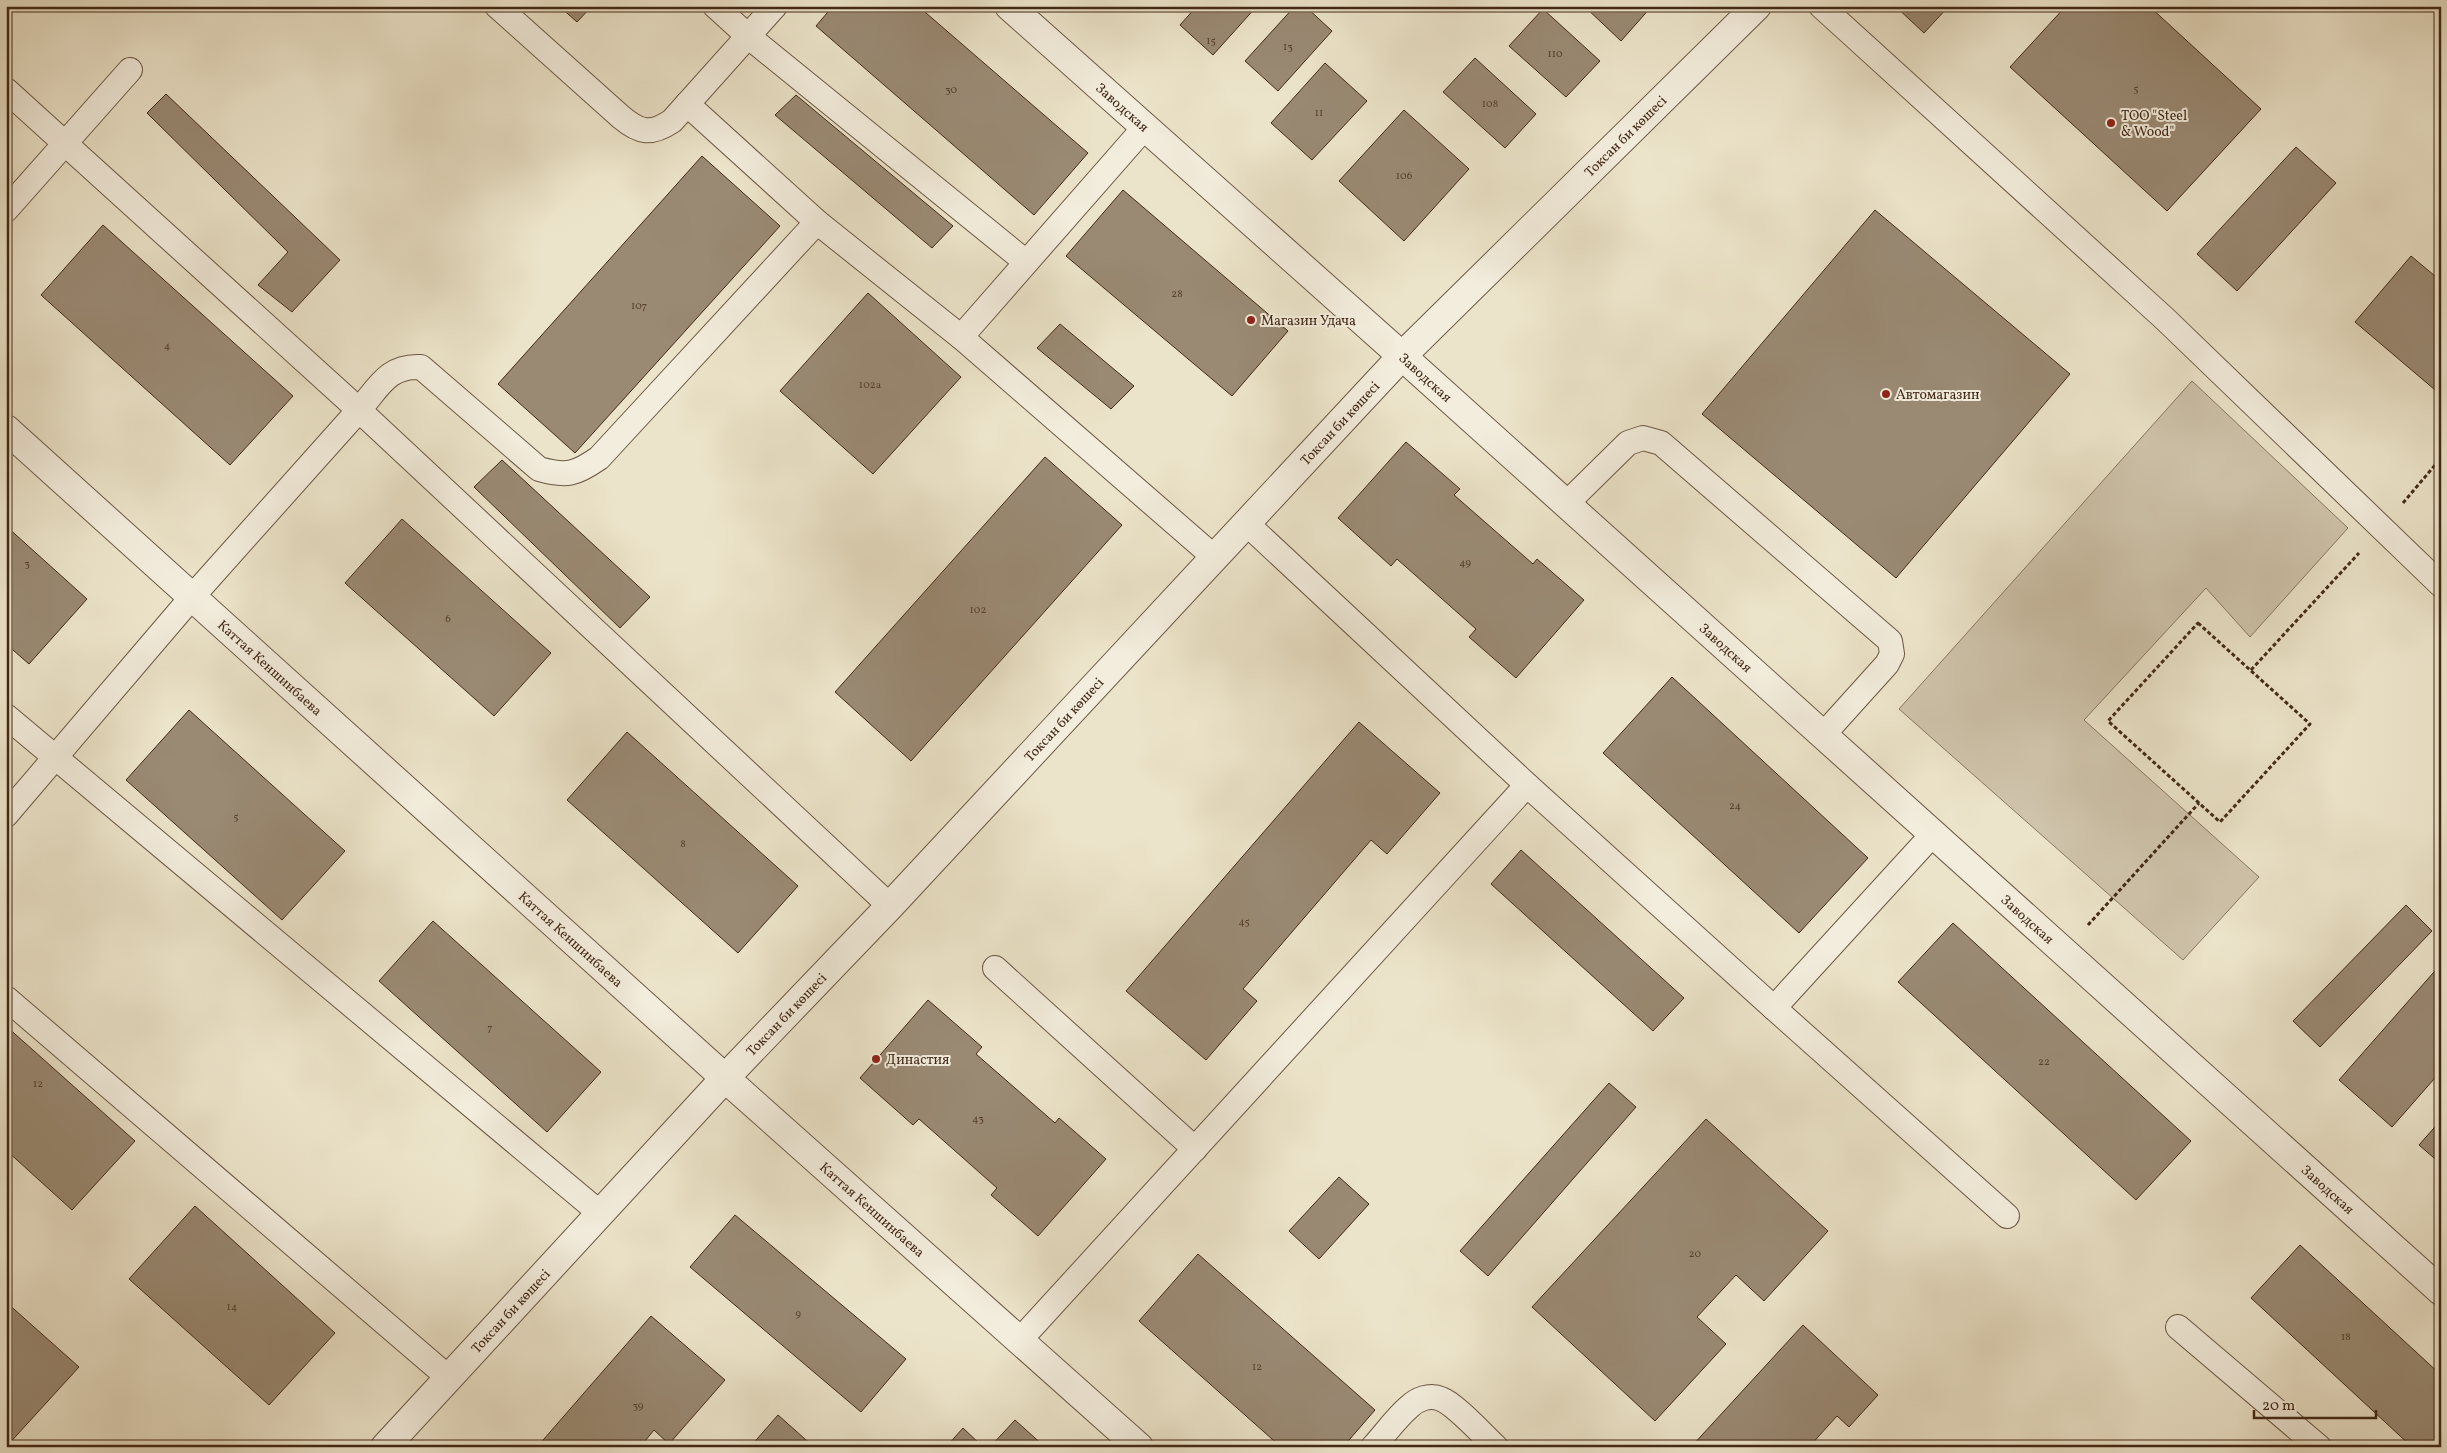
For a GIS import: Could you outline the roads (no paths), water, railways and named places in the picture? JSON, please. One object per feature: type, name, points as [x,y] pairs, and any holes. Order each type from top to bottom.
[{"type":"street","name":"Заводская","points":[[1009,6],[1402,356],[2441,1291]]},
{"type":"street","name":"Токсан би көшесі","points":[[385,1447],[725,1078],[890,906],[1402,356],[1757,6]]},
{"type":"street","name":"Каттая Кеншинбаева","points":[[6,429],[725,1078],[1140,1447]]},
{"type":"lane","points":[[497,6],[633,127],[649,131],[660,129],[672,120],[775,6]]},
{"type":"lane","points":[[715,6],[749,37],[1026,262]]},
{"type":"lane","points":[[1821,6],[2165,319],[2441,585]]},
{"type":"lane","points":[[6,210],[130,70]]},
{"type":"lane","points":[[6,90],[359,410],[890,906]]},
{"type":"lane","points":[[687,104],[817,222],[961,337],[1214,556]]},
{"type":"lane","points":[[961,337],[1145,127]]},
{"type":"lane","points":[[6,815],[192,597],[394,372],[406,366],[421,368],[539,469],[560,475],[583,469],[600,458],[817,222]]},
{"type":"lane","points":[[1566,504],[1628,443],[1643,438],[1661,443],[1890,641],[1892,654],[1887,664],[1823,735]]},
{"type":"lane","points":[[1246,523],[1527,785],[2007,1216]]},
{"type":"lane","points":[[6,716],[54,759],[600,1213]]},
{"type":"lane","points":[[1020,1340],[1527,785]]},
{"type":"lane","points":[[1774,1008],[1933,834]]},
{"type":"lane","points":[[995,968],[1195,1149]]},
{"type":"lane","points":[[6,998],[449,1378]]},
{"type":"lane","points":[[2178,1326],[2317,1446]]},
{"type":"lane","points":[[1373,1447],[1408,1407],[1417,1400],[1429,1397],[1441,1399],[1451,1406],[1496,1447]]},
{"type":"place","name":"TOO \"Steel & Wood\"","points":[[2111,123]]},
{"type":"place","name":"Магазин Удача","points":[[1251,320]]},
{"type":"place","name":"Автомагазин","points":[[1886,394]]},
{"type":"place","name":"Династия","points":[[876,1059]]}]
